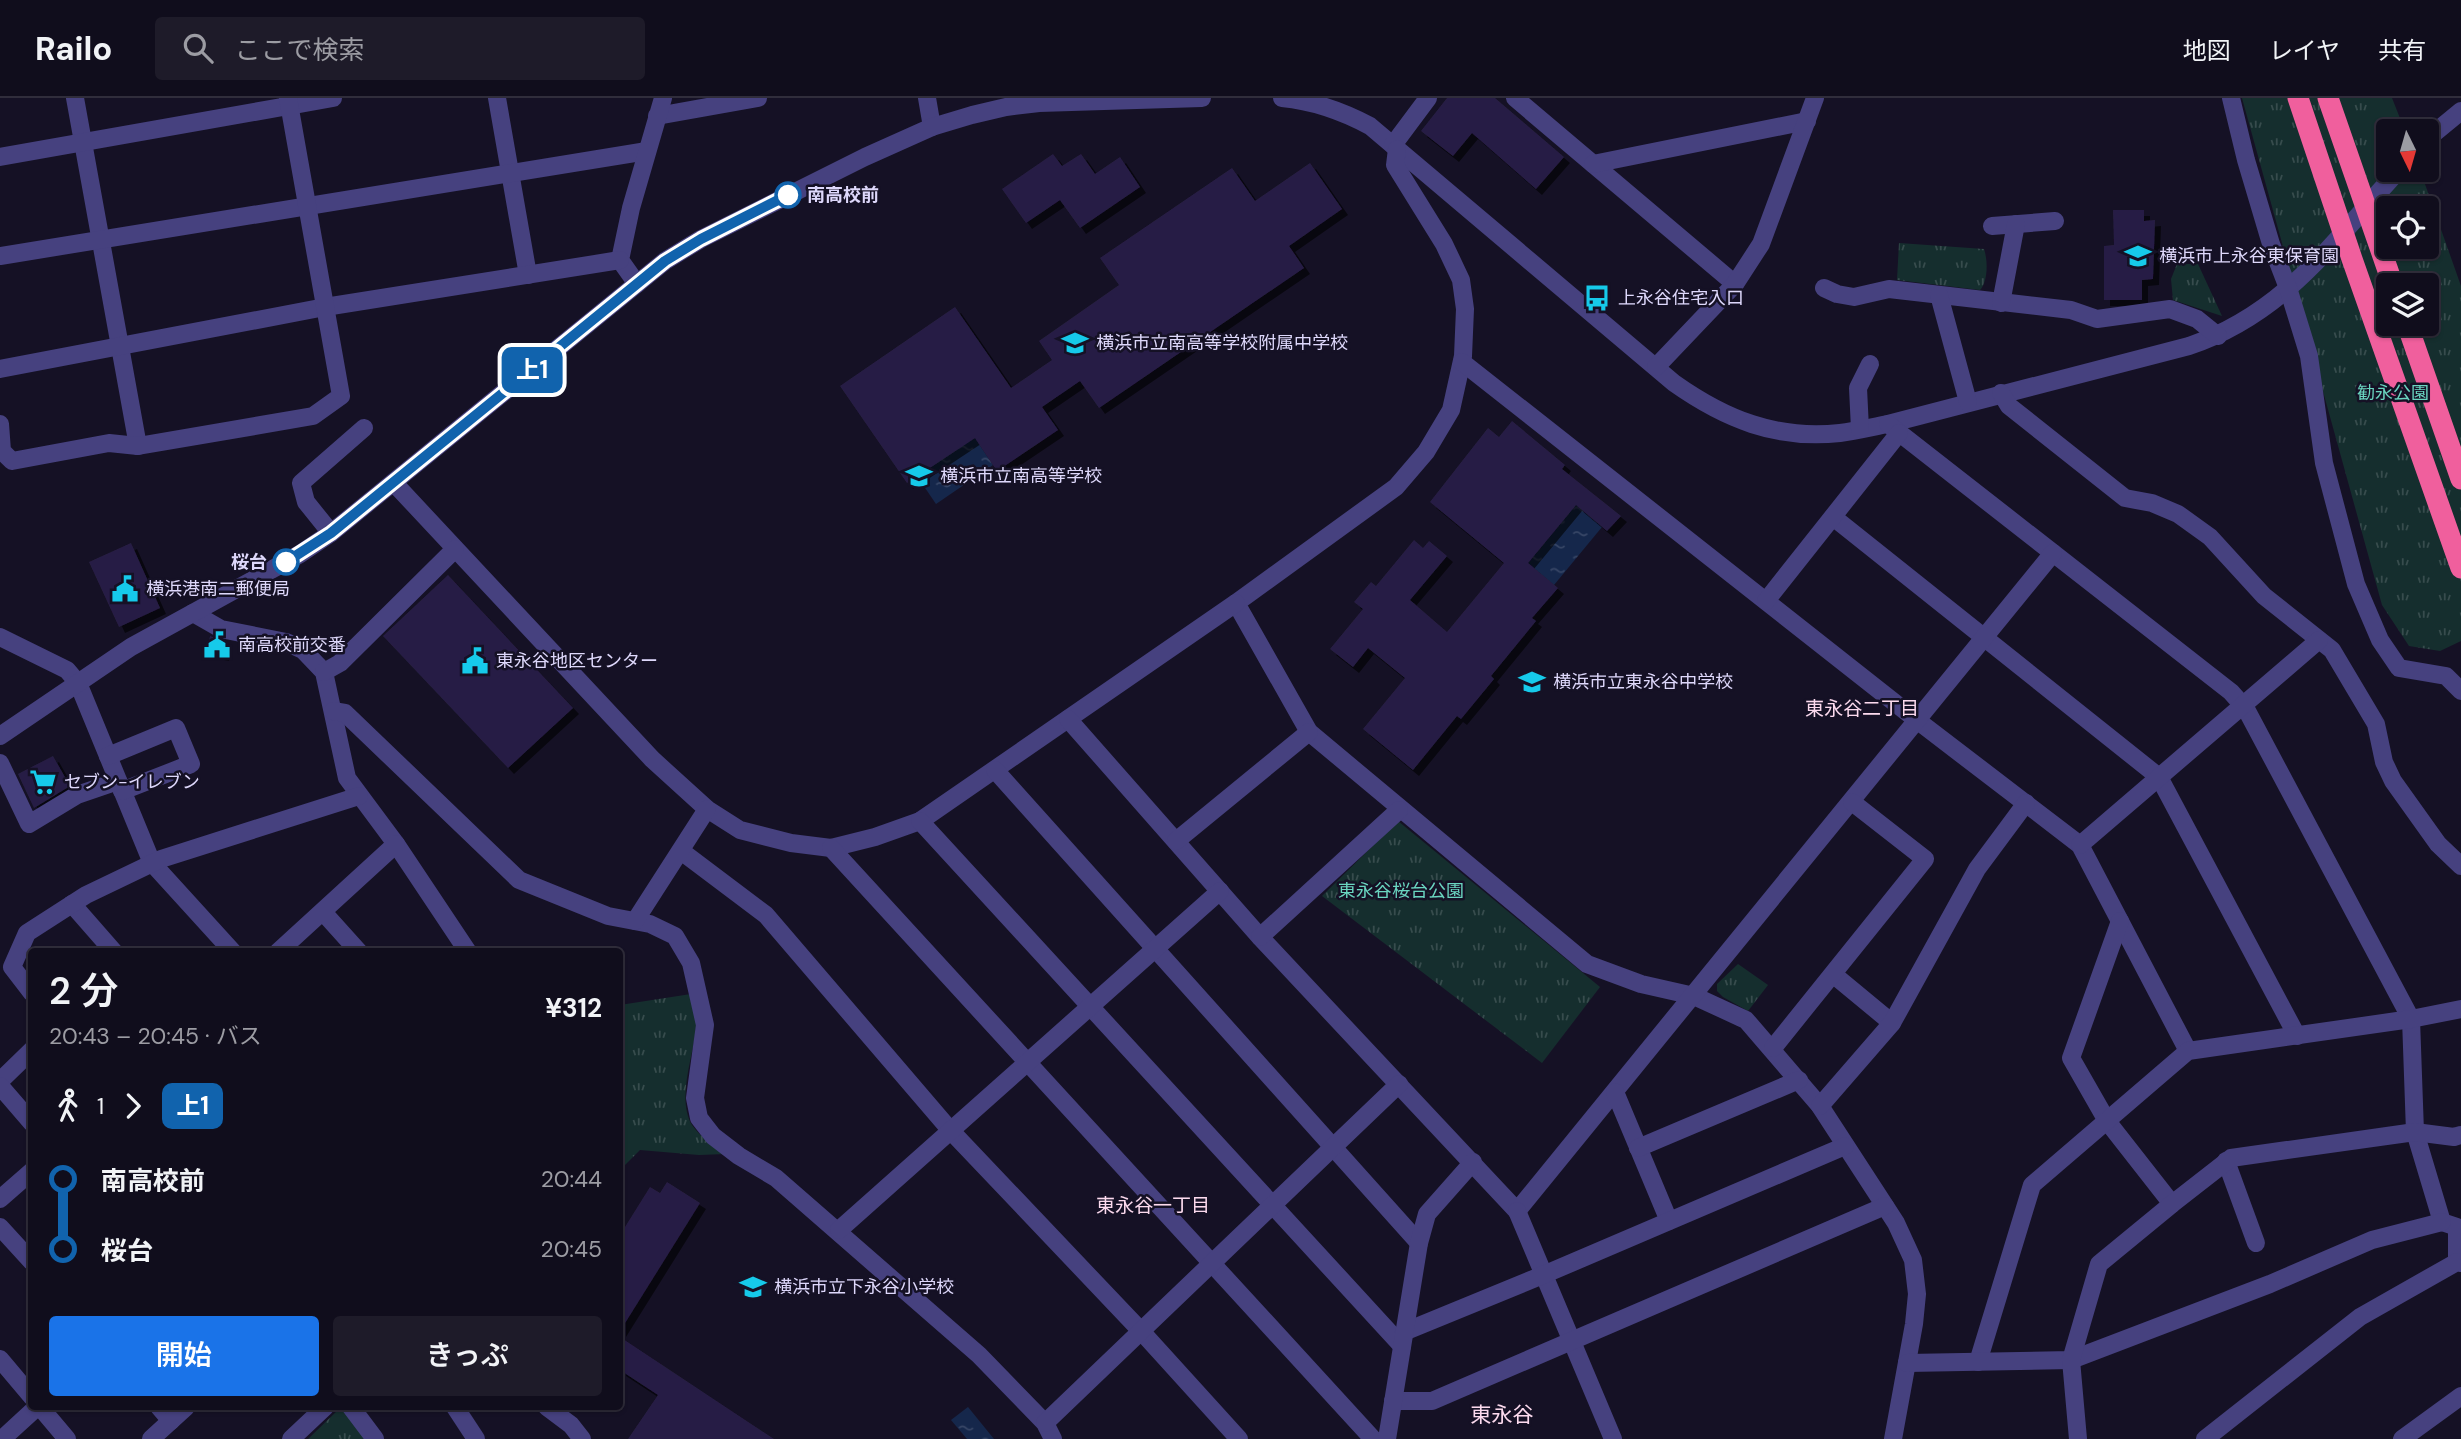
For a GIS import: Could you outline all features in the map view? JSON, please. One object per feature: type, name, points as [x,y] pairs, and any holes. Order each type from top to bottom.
[{"type":"highway","points":[[2298,98],[2461,568]]},
{"type":"highway","points":[[2328,98],[2389,273]]},
{"type":"highway","points":[[2411,336],[2461,479]]},
{"type":"street","points":[[75,98],[138,446]]},
{"type":"street","points":[[0,157],[289,102],[334,98]]},
{"type":"street","points":[[497,98],[528,275]]},
{"type":"street","points":[[637,284],[620,260],[631,208],[663,98]]},
{"type":"street","points":[[657,116],[758,98]]},
{"type":"street","points":[[927,98],[932,127]]},
{"type":"street","points":[[0,736],[131,647],[300,555],[394,483],[665,261],[701,239],[831,173],[932,127],[984,112],[1039,101],[1202,98]]},
{"type":"street","points":[[1282,98],[1316,103],[1345,113],[1370,126],[1656,368],[1698,400],[1724,415],[1751,425],[1810,433],[1894,428],[1968,402],[2189,346],[2218,336],[2246,321],[2304,275],[2388,182]]},
{"type":"street","points":[[394,483],[652,759],[708,809],[740,830],[791,843],[831,848],[875,837],[920,821],[1236,603],[1396,487],[1426,452],[1451,410],[1462,362],[1465,309],[1461,279],[1444,244],[1395,165],[1395,147],[1428,98]]},
{"type":"street","points":[[1515,98],[1735,284]]},
{"type":"street","points":[[1656,368],[1735,284],[1761,244],[1815,98]]},
{"type":"street","points":[[2231,98],[2271,244],[2309,356],[2324,463],[2356,584],[2380,640],[2399,668],[2446,676],[2461,691]]},
{"type":"street","points":[[0,424],[2,451],[12,461],[109,443],[138,446],[313,416],[341,397],[289,102]]},
{"type":"street","points":[[2440,128],[2461,111]]},
{"type":"street","points":[[1593,164],[1807,121]]},
{"type":"street","points":[[0,256],[647,151]]},
{"type":"street","points":[[1992,226],[2056,221]]},
{"type":"street","points":[[2001,303],[2016,224]]},
{"type":"street","points":[[0,369],[325,307],[620,260]]},
{"type":"street","points":[[1824,288],[1853,297],[1889,289],[2071,310],[2097,319],[2170,309],[2197,320],[2218,336]]},
{"type":"street","points":[[1939,295],[1968,402]]},
{"type":"street","points":[[1462,362],[2080,845],[2188,1051]]},
{"type":"street","points":[[1860,429],[1858,388],[1870,365]]},
{"type":"street","points":[[2001,393],[2009,406],[2125,498],[2152,503],[2178,514],[2210,537],[2264,596],[2332,650],[2376,724],[2384,762],[2393,781],[2438,844],[2461,866]]},
{"type":"street","points":[[331,533],[306,502],[301,483],[364,428]]},
{"type":"street","points":[[1766,601],[1833,517],[1894,428]]},
{"type":"street","points":[[1894,428],[2231,692],[2242,705],[2411,1019],[2415,1132],[2454,1225],[2459,1263],[2360,1317],[2205,1439]]},
{"type":"street","points":[[1833,517],[2159,777],[2297,1035]]},
{"type":"street","points":[[324,672],[340,663],[455,549]]},
{"type":"street","points":[[1517,1212],[2053,553]]},
{"type":"street","points":[[1236,603],[1309,732],[1399,810],[1587,964],[1641,984],[1694,996],[1746,1020],[1773,1048],[1820,1106],[1896,1223],[1913,1260],[1917,1294],[1893,1439]]},
{"type":"street","points":[[193,612],[221,629],[286,642],[303,650],[324,672],[347,778],[396,844],[465,948]]},
{"type":"street","points":[[0,637],[67,670],[78,683],[152,863],[229,948]]},
{"type":"street","points":[[2080,845],[2319,640]]},
{"type":"street","points":[[334,711],[345,713],[519,880],[608,916],[650,924],[675,936],[691,962],[705,1025],[695,1098],[699,1118],[713,1136],[739,1156],[776,1178],[839,1230],[979,1355],[1049,1431],[1141,1331],[1399,1084]]},
{"type":"street","points":[[1068,719],[1260,937],[1517,1212],[1613,1439]]},
{"type":"street","points":[[0,763],[29,824],[77,795],[120,786],[191,764],[176,728],[108,756]]},
{"type":"street","points":[[1176,841],[1309,732]]},
{"type":"street","points":[[995,771],[1419,1243]]},
{"type":"street","points":[[28,988],[12,967],[27,933],[72,904],[152,863],[359,796]]},
{"type":"street","points":[[1773,1048],[1925,859],[1852,802]]},
{"type":"street","points":[[1820,1106],[1892,1023],[1977,869],[2026,803]]},
{"type":"street","points":[[635,921],[708,809]]},
{"type":"street","points":[[1260,937],[1399,810]]},
{"type":"street","points":[[920,821],[1273,1206],[1403,1339]]},
{"type":"street","points":[[282,948],[396,844]]},
{"type":"street","points":[[831,848],[1373,1439]]},
{"type":"street","points":[[681,851],[766,915],[951,1130],[1240,1439]]},
{"type":"street","points":[[839,1230],[1220,891]]},
{"type":"street","points":[[72,904],[110,948]]},
{"type":"street","points":[[323,912],[355,948]]},
{"type":"street","points":[[2120,921],[2071,1058],[2107,1121],[2172,1204]]},
{"type":"street","points":[[1834,975],[1892,1023]]},
{"type":"street","points":[[1978,1362],[2032,1185],[2188,1051],[2411,1019],[2461,1009]]},
{"type":"street","points":[[28,1054],[0,1084],[28,1118]]},
{"type":"street","points":[[1639,1148],[1799,1080]]},
{"type":"street","points":[[1615,1092],[1669,1221]]},
{"type":"street","points":[[2078,1439],[2071,1360],[2099,1264],[2172,1204],[2231,1158],[2415,1132],[2454,1137],[2461,1135]]},
{"type":"street","points":[[1403,1339],[1543,1275],[1845,1146]]},
{"type":"street","points":[[2227,1161],[2256,1243]]},
{"type":"street","points":[[1387,1439],[1419,1243],[1427,1214],[1473,1162]]},
{"type":"street","points":[[0,1199],[28,1174]]},
{"type":"street","points":[[1393,1401],[1432,1401],[1885,1206]]},
{"type":"street","points":[[1907,1363],[2071,1360],[2269,1278],[2372,1240],[2454,1225]]},
{"type":"street","points":[[0,1227],[28,1258]]},
{"type":"street","points":[[0,1359],[28,1392]]},
{"type":"street","points":[[2402,1439],[2461,1396]]},
{"type":"street","points":[[2,1439],[35,1410]]},
{"type":"street","points":[[41,1410],[67,1439]]},
{"type":"street","points":[[162,1410],[171,1421]]},
{"type":"street","points":[[152,1439],[183,1410]]},
{"type":"street","points":[[291,1439],[322,1410]]},
{"type":"street","points":[[353,1410],[375,1439]]},
{"type":"street","points":[[457,1410],[476,1439]]},
{"type":"street","points":[[551,1410],[571,1425],[582,1439]]},
{"type":"green space","name":"勧永公園","points":[[2242,98],[2392,98],[2400,119],[2376,119],[2376,182],[2424,182],[2429,196],[2376,196],[2376,259],[2439,259],[2439,224],[2461,286],[2461,641],[2440,651],[2409,646],[2382,605]]},
{"type":"green space","points":[[1899,243],[1984,249],[1986,271],[1983,286],[1980,290],[1897,280]]},
{"type":"green space","points":[[2177,264],[2198,264],[2222,316],[2173,300],[2171,279]]},
{"type":"green space","name":"東永谷桜台公園","points":[[1398,821],[1600,987],[1542,1063],[1322,896]]},
{"type":"green space","points":[[1738,964],[1768,985],[1748,1011],[1717,991],[1717,984]]},
{"type":"green space","points":[[691,994],[696,1023],[687,1076],[687,1114],[699,1133],[725,1154],[699,1155],[640,1150],[623,1167],[623,1005]]},
{"type":"green space","points":[[338,1410],[349,1411],[367,1439],[308,1439]]},
{"type":"water","points":[[975,438],[993,465],[936,504],[917,476]]},
{"type":"water","points":[[1576,505],[1602,527],[1554,585],[1528,563]]},
{"type":"water","points":[[968,1407],[994,1439],[967,1439],[951,1420]]},
{"type":"building","points":[[1447,98],[1495,98],[1564,157],[1536,189],[1472,133],[1453,156],[1421,131]]},
{"type":"building","points":[[1053,154],[1062,166],[1081,154],[1095,174],[1120,157],[1140,187],[1080,228],[1060,200],[1026,223],[1002,189]]},
{"type":"building","points":[[1310,163],[1342,209],[1289,246],[1304,268],[1099,408],[1080,381],[1042,407],[1058,430],[997,471],[975,438],[907,483],[840,386],[955,307],[1011,388],[1052,360],[1039,341],[1119,285],[1100,258],[1232,168],[1255,201]]},
{"type":"building","points":[[2113,210],[2144,210],[2144,221],[2155,220],[2153,279],[2142,280],[2142,300],[2104,300],[2104,246],[2114,245]]},
{"type":"building","points":[[1512,421],[1565,465],[1562,469],[1621,516],[1607,531],[1576,505],[1528,563],[1558,588],[1532,618],[1536,621],[1491,676],[1494,679],[1461,719],[1457,716],[1413,770],[1363,729],[1405,678],[1368,648],[1353,667],[1330,649],[1363,609],[1354,602],[1371,582],[1376,586],[1414,540],[1423,548],[1429,541],[1447,556],[1410,600],[1447,632],[1504,563],[1430,502],[1488,428],[1499,437]]},
{"type":"building","points":[[131,543],[160,608],[119,627],[89,562]]},
{"type":"building","points":[[448,575],[573,708],[508,768],[383,636]]},
{"type":"building","name":"南高校前交番","points":[[210,636],[226,642],[223,655],[207,652]]},
{"type":"building","points":[[53,756],[70,786],[34,808],[18,774]]},
{"type":"building","points":[[667,1182],[700,1203],[623,1326],[623,1230],[650,1187],[660,1193]]},
{"type":"building","points":[[623,1339],[774,1439],[628,1439],[658,1395],[623,1372]]},
{"type":"bus line","name":"上1","points":[[286,562],[331,533],[665,261],[701,239],[788,195]]},
{"type":"place","name":"南高校前","points":[[788,195]]},
{"type":"place","name":"横浜市上永谷東保育園","points":[[2138,256]]},
{"type":"place","name":"上永谷住宅入口","points":[[1597,298]]},
{"type":"place","name":"横浜市立南高等学校附属中学校","points":[[1075,343]]},
{"type":"place","name":"横浜市立南高等学校","points":[[919,476]]},
{"type":"place","name":"桜台","points":[[286,562]]},
{"type":"place","name":"横浜港南二郵便局","points":[[125,589]]},
{"type":"place","name":"南高校前交番","points":[[217,645]]},
{"type":"place","name":"東永谷地区センター","points":[[475,661]]},
{"type":"place","name":"横浜市立東永谷中学校","points":[[1532,682]]},
{"type":"place","name":"セブン-イレブン","points":[[43,782]]},
{"type":"place","name":"横浜市立下永谷小学校","points":[[753,1287]]},
{"type":"district","name":"東永谷二丁目","points":[[1862,708]]},
{"type":"district","name":"東永谷一丁目","points":[[1153,1205]]},
{"type":"district","name":"東永谷","points":[[1502,1415]]}]
